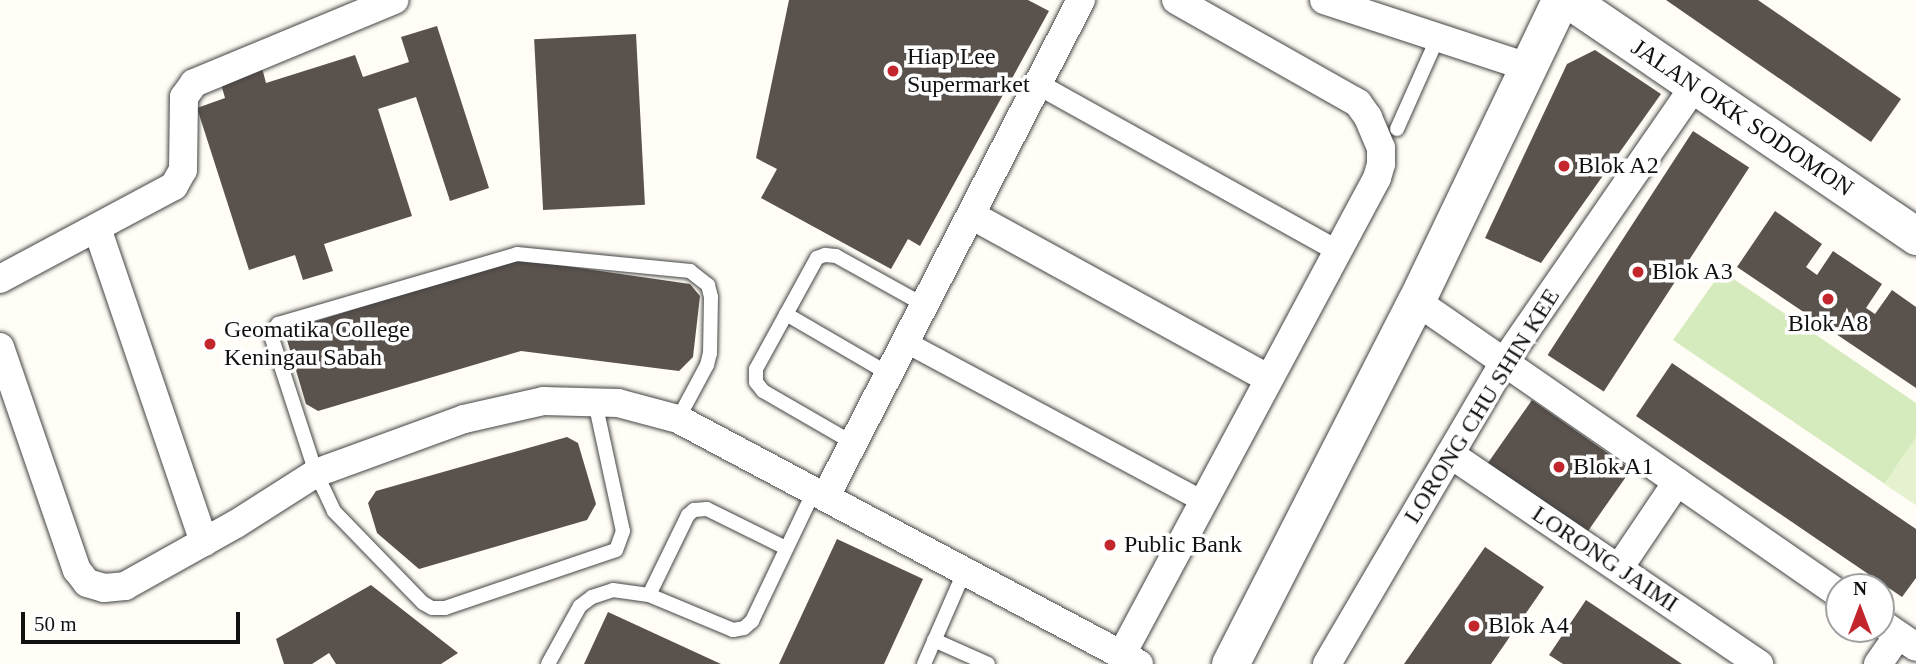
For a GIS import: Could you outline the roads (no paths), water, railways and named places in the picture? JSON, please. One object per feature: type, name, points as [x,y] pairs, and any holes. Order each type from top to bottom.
[{"type":"street","points":[[0,279],[164,192],[180,178],[185,131],[184,97],[194,83],[394,0]]},
{"type":"street","points":[[821,492],[853,443],[1081,0]]},
{"type":"street","points":[[0,348],[77,570],[87,583],[104,588],[125,586],[204,542],[316,473],[464,419],[518,404],[543,401],[618,403],[678,419],[821,492],[1130,659],[1204,502],[1377,178],[1381,164],[1381,148],[1368,117],[1358,103],[1176,0]]},
{"type":"street","points":[[1324,0],[1528,67]]},
{"type":"street","points":[[1230,664],[1416,301],[1560,0]]},
{"type":"street","name":"JALAN OKK SODOMON","points":[[1569,0],[1916,236]]},
{"type":"street","points":[[1038,84],[1338,251]]},
{"type":"street","name":"LORONG CHU SHIN KEE","points":[[1327,664],[1504,362],[1695,85]]},
{"type":"street","points":[[971,215],[1269,379]]},
{"type":"street","points":[[97,228],[204,542]]},
{"type":"street","points":[[1416,301],[1825,584]]},
{"type":"street","points":[[906,342],[1204,502]]},
{"type":"street","name":"LORONG JAIMI","points":[[1450,454],[1759,664]]},
{"type":"street","points":[[1619,568],[1677,482]]},
{"type":"street","points":[[1878,664],[1899,635]]},
{"type":"lane","points":[[1397,129],[1438,37]]},
{"type":"lane","points":[[596,402],[624,531],[616,550],[445,608],[432,608],[422,603],[342,522],[316,473],[272,338],[278,324],[517,254],[690,271],[699,275],[708,285],[711,297],[710,354],[678,419]]},
{"type":"lane","points":[[853,443],[763,391],[756,382],[756,369],[817,258],[825,255],[836,256],[925,305]]},
{"type":"lane","points":[[786,314],[889,374]]},
{"type":"lane","points":[[548,664],[570,620],[592,597],[613,590],[649,595],[733,630],[744,628],[752,621],[786,548],[821,492]]},
{"type":"lane","points":[[649,595],[688,515],[695,510],[707,509],[786,548]]},
{"type":"lane","points":[[924,664],[965,570]]},
{"type":"lane","points":[[934,640],[988,664]]},
{"type":"place","name":"Hiap Lee Supermarket","points":[[893,71]]},
{"type":"place","name":"Blok A2","points":[[1564,166]]},
{"type":"place","name":"Blok A3","points":[[1638,272]]},
{"type":"place","name":"Blok A8","points":[[1828,299]]},
{"type":"place","name":"Geomatika College Keningau Sabah","points":[[210,344]]},
{"type":"place","name":"Blok A1","points":[[1559,467]]},
{"type":"place","name":"Public Bank","points":[[1110,545]]},
{"type":"place","name":"Blok A4","points":[[1474,626]]}]
